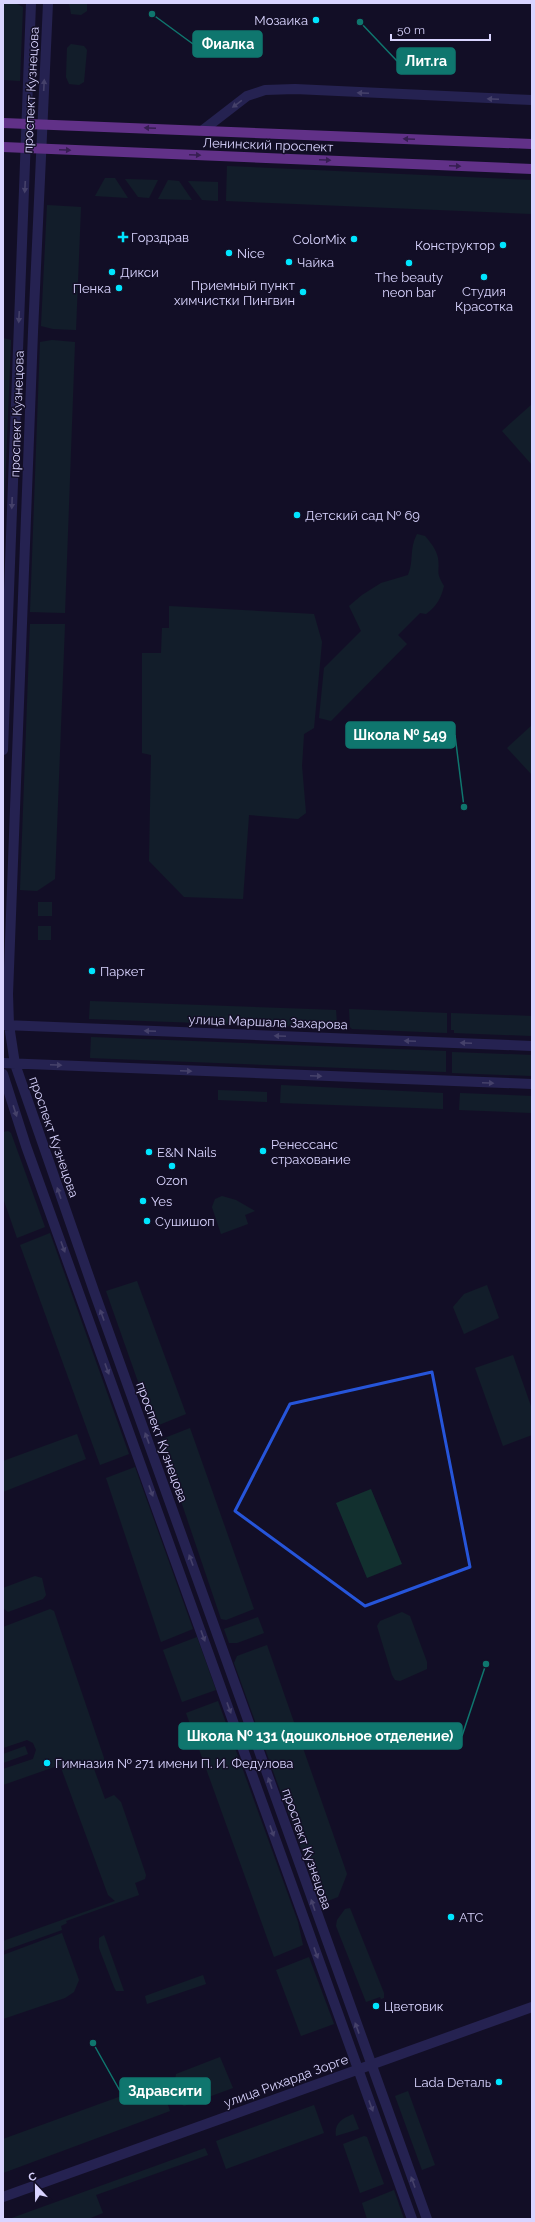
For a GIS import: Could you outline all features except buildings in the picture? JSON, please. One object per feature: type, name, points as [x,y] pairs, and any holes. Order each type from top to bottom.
[{"type":"main road","name":"Ленинский проспект","points":[[3,122],[532,144]]},
{"type":"main road","name":"Ленинский проспект","points":[[3,147],[532,169]]},
{"type":"street","name":"проспект Кузнецова","points":[[3,750],[31,3]]},
{"type":"street","name":"проспект Кузнецова","points":[[48,3],[6,1025],[15,1064],[94,1294],[427,2219]]},
{"type":"street","points":[[203,130],[247,96],[265,90],[294,89],[532,100]]},
{"type":"street","name":"улица Маршала Захарова","points":[[6,1025],[532,1046]]},
{"type":"street","points":[[3,1063],[532,1084]]},
{"type":"street","name":"проспект Кузнецова","points":[[3,1074],[26,1146],[412,2219]]},
{"type":"street","name":"улица Рихарда Зорге","points":[[3,2197],[532,2007]]},
{"type":"highlighted area","points":[[432,1372],[470,1567],[365,1606],[235,1511],[290,1404]]},
{"type":"green space","points":[[3,3],[15,3],[23,7],[20,81],[4,80]]},
{"type":"green space","points":[[69,3],[87,3],[87,11],[81,15],[71,14]]},
{"type":"green space","points":[[71,44],[84,46],[87,50],[84,82],[79,85],[69,84],[66,77],[67,48]]},
{"type":"green space","points":[[227,166],[532,180],[532,214],[226,201]]},
{"type":"green space","points":[[105,178],[115,178],[128,198],[95,196]]},
{"type":"green space","points":[[125,179],[158,180],[149,198],[138,197]]},
{"type":"green space","points":[[168,180],[179,181],[192,200],[158,199]]},
{"type":"green space","points":[[188,181],[218,182],[218,201],[202,200]]},
{"type":"green space","points":[[47,205],[81,207],[76,330],[53,329],[41,326]]},
{"type":"green space","points":[[3,338],[11,340],[3,539]]},
{"type":"green space","points":[[52,340],[75,342],[65,613],[30,612],[40,342]]},
{"type":"green space","points":[[531,405],[532,406],[532,465],[502,431]]},
{"type":"green space","points":[[417,534],[425,536],[433,546],[437,555],[439,575],[444,586],[440,598],[430,611],[426,614],[420,613],[398,635],[407,644],[331,721],[319,718],[324,668],[361,631],[349,606],[362,595],[381,583],[408,575],[411,565],[413,545]]},
{"type":"green space","points":[[169,606],[314,614],[322,642],[314,728],[304,734],[302,766],[306,813],[298,819],[249,815],[243,899],[184,897],[149,861],[151,755],[142,753],[142,653],[161,653],[162,628],[169,628]]},
{"type":"green space","points":[[30,624],[65,624],[55,879],[37,891],[20,890]]},
{"type":"green space","points":[[532,725],[532,775],[507,748]]},
{"type":"green space","points":[[38,902],[52,902],[52,916],[38,916]]},
{"type":"green space","points":[[38,926],[51,926],[51,940],[38,940]]},
{"type":"green space","points":[[90,1001],[336,1010],[337,1024],[335,1028],[89,1019]]},
{"type":"green space","points":[[349,1009],[447,1013],[447,1033],[352,1029],[350,1027]]},
{"type":"green space","points":[[451,1013],[532,1016],[532,1036],[454,1033],[454,1030],[451,1030]]},
{"type":"green space","points":[[91,1037],[446,1051],[446,1072],[90,1058]]},
{"type":"green space","points":[[452,1052],[532,1055],[532,1076],[452,1073]]},
{"type":"green space","points":[[281,1085],[443,1093],[443,1109],[280,1103]]},
{"type":"green space","points":[[218,1090],[267,1092],[267,1102],[218,1100]]},
{"type":"green space","points":[[460,1093],[532,1096],[532,1113],[459,1110]]},
{"type":"green space","points":[[8,1131],[11,1133],[45,1227],[17,1238],[3,1198],[3,1132]]},
{"type":"green space","points":[[222,1196],[236,1200],[255,1211],[245,1215],[248,1224],[221,1234],[212,1207],[215,1199]]},
{"type":"green space","points":[[50,1233],[129,1454],[100,1465],[20,1245]]},
{"type":"green space","points":[[137,1281],[186,1414],[154,1427],[106,1291]]},
{"type":"green space","points":[[487,1285],[499,1318],[464,1334],[453,1307],[464,1294]]},
{"type":"green space","points":[[513,1355],[532,1409],[532,1435],[503,1446],[475,1368]]},
{"type":"green space","points":[[190,1428],[254,1609],[226,1620],[221,1619],[162,1445],[162,1439]]},
{"type":"green space","points":[[77,1434],[86,1459],[3,1492],[3,1461]]},
{"type":"green space","points":[[135,1467],[193,1629],[161,1642],[106,1478]]},
{"type":"green space","points":[[371,1489],[402,1564],[367,1578],[336,1503]]},
{"type":"green space","points":[[35,1576],[42,1578],[46,1595],[43,1599],[8,1612],[3,1608],[3,1588]]},
{"type":"green space","points":[[50,1609],[54,1611],[104,1758],[103,1766],[94,1769],[105,1799],[114,1795],[121,1802],[146,1875],[145,1879],[135,1883],[139,1895],[66,1921],[67,1923],[61,1926],[62,1930],[3,1951],[3,1941],[115,1901],[108,1895],[60,1765],[3,1785],[3,1769],[33,1759],[36,1750],[33,1743],[27,1740],[3,1748],[3,1627]]},
{"type":"green space","points":[[402,1612],[410,1616],[427,1662],[427,1669],[400,1681],[395,1680],[392,1675],[377,1626],[380,1621]]},
{"type":"green space","points":[[258,1617],[264,1633],[237,1643],[229,1643],[224,1629]]},
{"type":"green space","points":[[197,1637],[216,1690],[182,1702],[163,1650]]},
{"type":"green space","points":[[267,1645],[347,1874],[338,1897],[325,1902],[319,1898],[234,1663],[237,1656]]},
{"type":"green space","points":[[218,1701],[298,1922],[303,1945],[274,1957],[186,1713]]},
{"type":"green space","points":[[25,1746],[28,1754],[3,1763],[3,1754]]},
{"type":"green space","points":[[350,1908],[384,1993],[384,1998],[381,1999],[380,1997],[366,2002],[336,1926],[337,1920],[345,1909]]},
{"type":"green space","points":[[62,1933],[79,1980],[74,1992],[65,1998],[3,2019],[3,1955]]},
{"type":"green space","points":[[104,1935],[124,1991],[116,1991],[99,1948],[99,1938]]},
{"type":"green space","points":[[309,1957],[334,2024],[301,2036],[276,1970]]},
{"type":"green space","points":[[203,1975],[206,1984],[147,2004],[145,1996]]},
{"type":"green space","points":[[220,2057],[233,2088],[184,2106],[179,2102],[169,2084],[175,2082],[176,2074]]},
{"type":"green space","points":[[160,2082],[170,2111],[3,2173],[3,2139]]},
{"type":"green space","points":[[408,2091],[435,2165],[422,2170],[395,2096]]},
{"type":"green space","points":[[314,2105],[324,2133],[226,2169],[216,2141]]},
{"type":"green space","points":[[353,2114],[359,2129],[336,2136],[336,2128],[340,2122]]},
{"type":"green space","points":[[364,2136],[367,2137],[384,2184],[360,2193],[343,2144]]},
{"type":"green space","points":[[205,2148],[208,2155],[96,2195],[103,2213],[88,2219],[9,2219]]},
{"type":"green space","points":[[394,2190],[404,2219],[367,2219],[362,2203]]},
{"type":"place","name":"Фиалка","points":[[152,14]]},
{"type":"place","name":"Мозаика","points":[[316,20]]},
{"type":"place","name":"Лит.ra","points":[[360,22]]},
{"type":"place","name":"Горздрав","points":[[123,237]]},
{"type":"place","name":"ColorMix","points":[[354,239]]},
{"type":"place","name":"Конструктор","points":[[503,245]]},
{"type":"place","name":"Nice","points":[[229,253]]},
{"type":"place","name":"Чайка","points":[[289,262]]},
{"type":"place","name":"The beauty neon bar","points":[[409,263]]},
{"type":"place","name":"Дикси","points":[[112,272]]},
{"type":"place","name":"Студия Красотка","points":[[484,277]]},
{"type":"place","name":"Пенка","points":[[119,288]]},
{"type":"place","name":"Приемный пункт химчистки Пингвин","points":[[303,292]]},
{"type":"place","name":"Детский сад № 69","points":[[297,515]]},
{"type":"place","name":"Школа № 549","points":[[464,807]]},
{"type":"place","name":"Паркет","points":[[92,971]]},
{"type":"place","name":"Ренессанс страхование","points":[[263,1151]]},
{"type":"place","name":"E&N Nails","points":[[149,1152]]},
{"type":"place","name":"Ozon","points":[[172,1166]]},
{"type":"place","name":"Yes","points":[[143,1201]]},
{"type":"place","name":"Сушишоп","points":[[147,1221]]},
{"type":"place","name":"Школа № 131 (дошкольное отделение)","points":[[486,1664]]},
{"type":"place","name":"Гимназия № 271 имени П. И. Федулова","points":[[47,1763]]},
{"type":"place","name":"АТС","points":[[451,1917]]},
{"type":"place","name":"Цветовик","points":[[376,2006]]},
{"type":"place","name":"Здравсити","points":[[93,2043]]},
{"type":"place","name":"Lada Dеталь","points":[[499,2082]]}]
